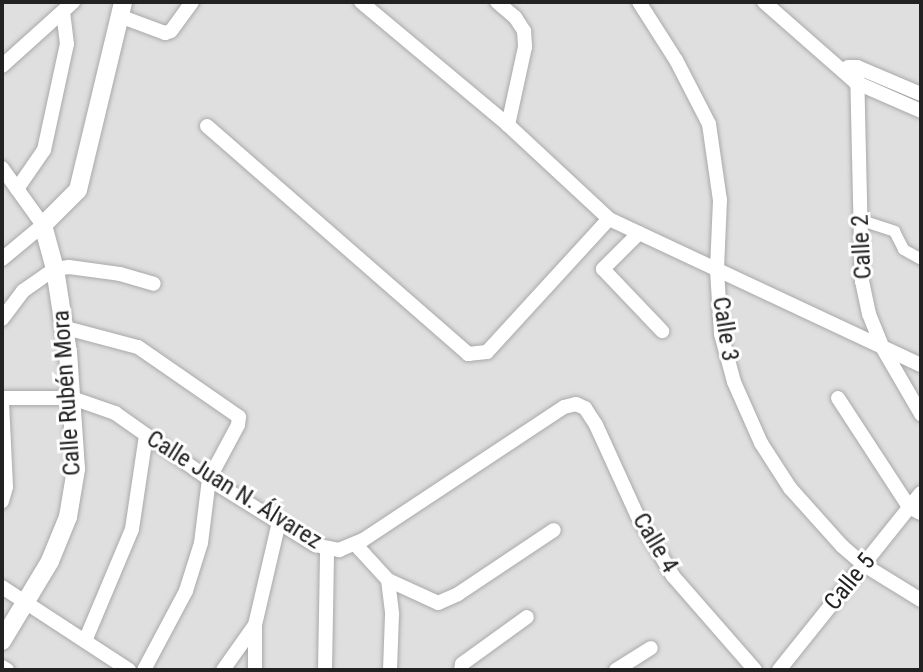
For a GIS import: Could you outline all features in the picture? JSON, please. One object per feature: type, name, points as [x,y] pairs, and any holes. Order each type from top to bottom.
[{"type":"street","points":[[2,259],[78,190],[122,10],[165,33],[171,31],[192,2]]},
{"type":"street","points":[[361,2],[508,125],[609,219],[921,365]]},
{"type":"street","points":[[497,2],[524,31],[525,47],[508,125]]},
{"type":"street","name":"Calle 3","points":[[639,2],[676,60],[709,124],[720,200],[717,270],[721,334],[734,382],[761,443],[790,488],[864,565],[921,600]]},
{"type":"street","points":[[764,2],[855,82],[921,111]]},
{"type":"street","points":[[2,66],[68,8]]},
{"type":"street","points":[[17,189],[44,150],[67,44],[68,8]]},
{"type":"street","points":[[836,67],[857,67],[921,94]]},
{"type":"street","name":"Calle 2","points":[[857,67],[862,281],[869,314],[882,347],[921,414]]},
{"type":"street","points":[[207,126],[468,354],[487,352],[609,219]]},
{"type":"street","points":[[2,168],[43,225]]},
{"type":"street","points":[[861,220],[894,231],[903,249],[921,259]]},
{"type":"street","name":"Calle Rubén Mora","points":[[2,641],[50,561],[68,517],[76,469],[66,328],[43,225]]},
{"type":"street","points":[[639,233],[603,269],[662,331]]},
{"type":"street","points":[[2,319],[23,291],[55,269],[69,267],[120,274],[154,284]]},
{"type":"street","points":[[66,328],[138,347],[234,411],[238,425],[209,479],[201,543],[186,591],[144,670]]},
{"type":"street","name":"Calle Juan N. Álvarez","points":[[2,400],[72,398],[115,413],[209,479],[327,550],[355,544],[564,407],[576,404]]},
{"type":"street","points":[[838,398],[915,510]]},
{"type":"street","points":[[2,400],[6,487],[2,501]]},
{"type":"street","name":"Calle 4","points":[[576,404],[585,408],[596,425],[637,515],[673,576],[755,670]]},
{"type":"street","points":[[85,641],[132,529],[146,435]]},
{"type":"street","name":"Calle 5","points":[[779,670],[864,565],[915,510],[921,493]]},
{"type":"street","points":[[255,670],[255,625],[279,522]]},
{"type":"street","points":[[355,544],[388,580],[438,603],[458,594],[554,530]]},
{"type":"street","points":[[325,670],[327,550]]},
{"type":"street","points":[[388,580],[392,615],[390,670]]},
{"type":"street","points":[[2,587],[129,670]]},
{"type":"street","points":[[464,668],[527,617]]},
{"type":"street","points":[[223,670],[255,625]]},
{"type":"street","points":[[616,670],[651,648]]},
{"type":"shaded area","points":[[2,2],[921,2],[921,670],[2,670]]}]
